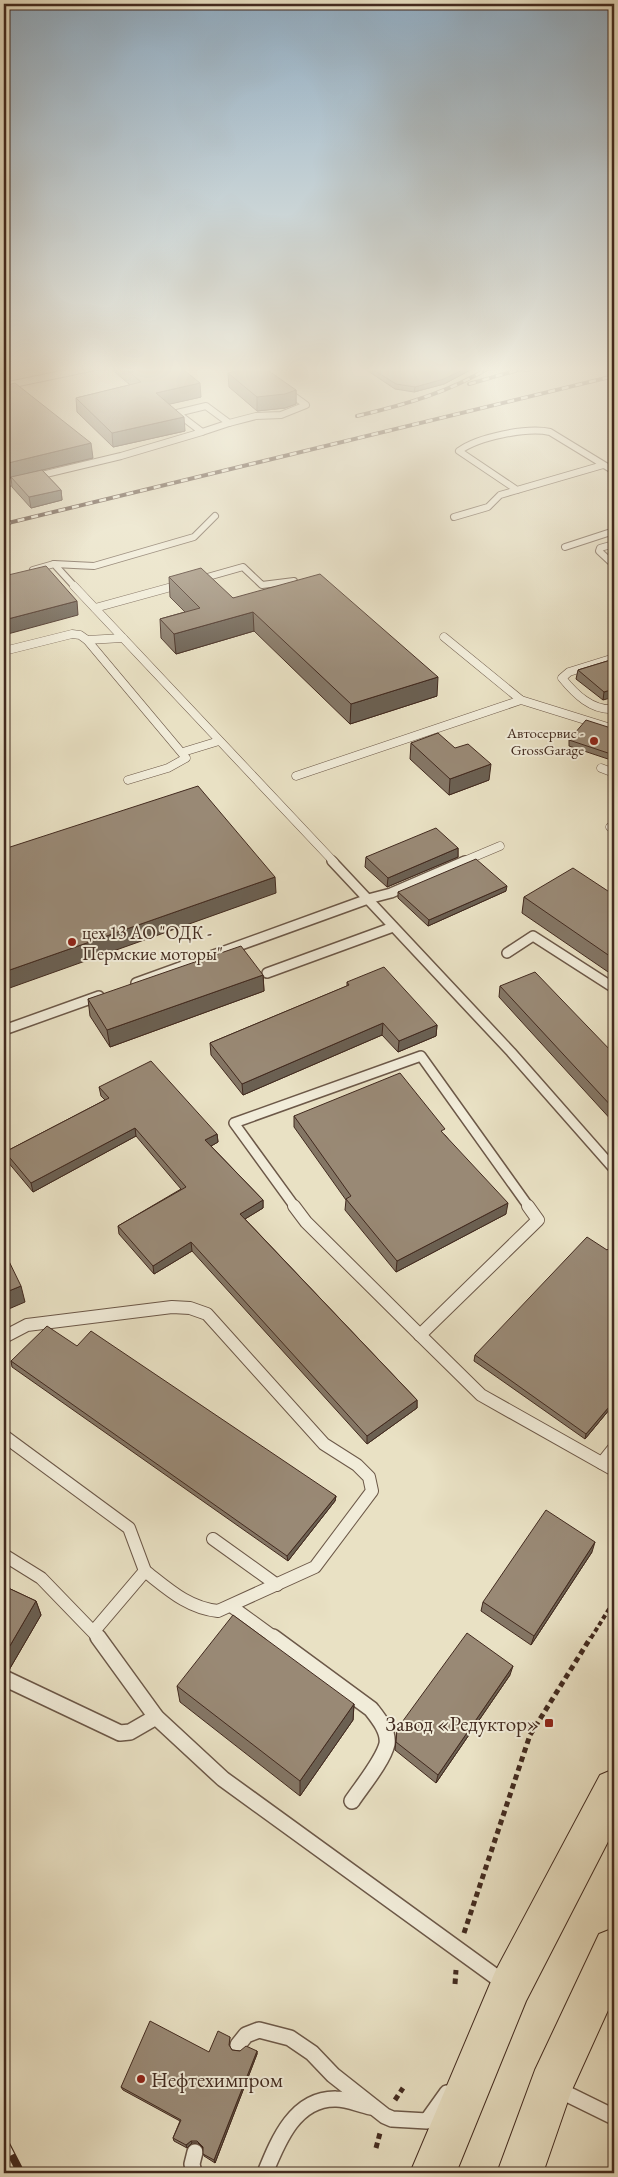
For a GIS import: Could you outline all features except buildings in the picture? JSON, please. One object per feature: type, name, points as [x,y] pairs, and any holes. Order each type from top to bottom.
[{"type":"main road","points":[[433,2173],[510,1987],[614,1788]]},
{"type":"main road","points":[[520,2173],[551,2086],[614,1949]]},
{"type":"lane","points":[[4,484],[73,468]]},
{"type":"lane","points":[[483,468],[517,490]]},
{"type":"lane","points":[[454,516],[488,507],[500,494],[594,468]]},
{"type":"lane","points":[[21,573],[54,564],[94,566],[194,537],[215,516]]},
{"type":"lane","points":[[565,547],[614,531]]},
{"type":"lane","points":[[614,544],[600,548],[599,551],[614,565]]},
{"type":"lane","points":[[54,564],[511,1052],[614,1169]]},
{"type":"lane","points":[[95,608],[243,567],[262,585],[294,581]]},
{"type":"lane","points":[[4,652],[72,634],[80,635],[87,640],[183,752],[186,758],[182,762],[128,780]]},
{"type":"lane","points":[[444,636],[521,700],[614,729]]},
{"type":"lane","points":[[87,640],[123,638]]},
{"type":"lane","points":[[614,658],[569,672],[562,678],[592,705],[607,711],[614,709]]},
{"type":"lane","points":[[296,776],[521,700]]},
{"type":"lane","points":[[183,752],[219,741]]},
{"type":"lane","points":[[601,768],[614,773]]},
{"type":"lane","points":[[125,987],[368,899],[391,893],[500,846]]},
{"type":"lane","points":[[267,973],[393,927]]},
{"type":"lane","points":[[507,952],[533,936],[614,988]]},
{"type":"lane","points":[[4,1030],[106,993]]},
{"type":"lane","points":[[420,1335],[538,1220],[421,1056],[234,1123],[306,1222],[420,1335],[481,1395],[614,1470]]},
{"type":"lane","points":[[4,1338],[27,1325],[172,1307],[190,1308],[207,1314],[324,1444],[357,1465],[369,1477],[372,1491],[315,1567],[232,1606],[218,1611],[205,1611],[190,1604],[145,1571],[129,1528],[4,1436]]},
{"type":"lane","points":[[602,1463],[614,1448]]},
{"type":"lane","points":[[213,1539],[278,1585]]},
{"type":"lane","points":[[4,1555],[41,1578],[94,1631],[156,1717],[224,1779],[510,1987]]},
{"type":"lane","points":[[94,1631],[145,1571]]},
{"type":"lane","points":[[232,1606],[371,1708],[382,1723],[387,1743],[378,1762],[352,1801]]},
{"type":"lane","points":[[4,1678],[120,1733],[130,1732],[156,1717]]},
{"type":"lane","points":[[238,2045],[246,2035],[259,2030],[290,2038],[312,2053],[333,2075],[374,2108],[392,2119],[427,2121],[494,2027]]},
{"type":"lane","points":[[551,2086],[614,2117]]},
{"type":"lane","points":[[265,2173],[284,2130],[298,2114],[313,2104],[335,2099],[374,2108]]},
{"type":"lane","points":[[194,2173],[192,2164],[195,2152]]},
{"type":"path","points":[[465,1930],[530,1735],[614,1601]]},
{"type":"railway","points":[[4,524],[236,468]]},
{"type":"railway","points":[[4,2140],[21,2173]]},
{"type":"place","name":"Автосервис - GrossGarage","points":[[594,741]]},
{"type":"place","name":"цех 13 АО \"ОДК - Пермские моторы\"","points":[[72,942]]},
{"type":"place","name":"Завод «Редуктор»","points":[[549,1723]]},
{"type":"place","name":"Нефтехимпром","points":[[141,2079]]}]
